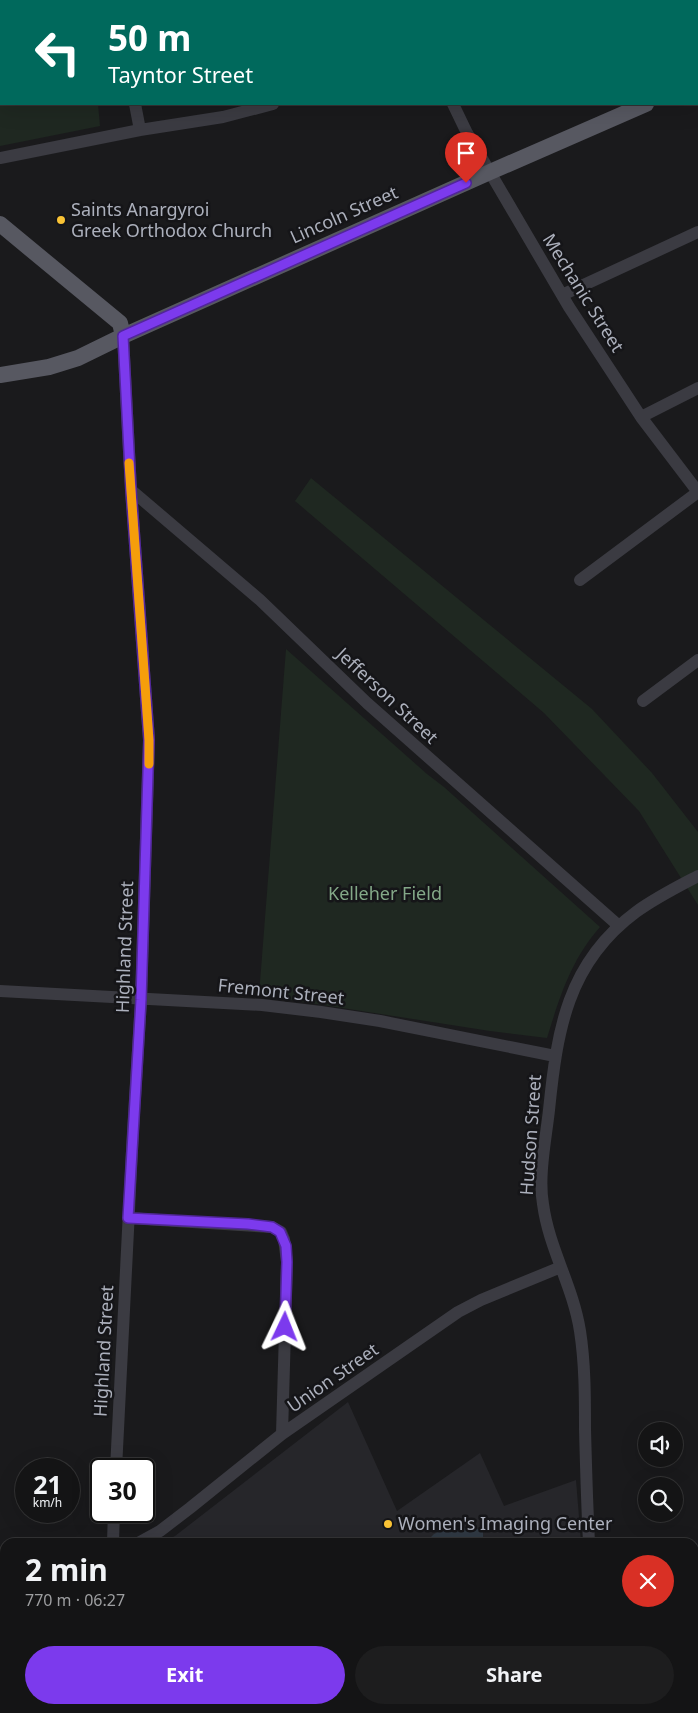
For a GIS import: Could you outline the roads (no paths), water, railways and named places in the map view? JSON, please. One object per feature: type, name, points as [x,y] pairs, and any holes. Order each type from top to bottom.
[{"type":"main road","name":"Lincoln Street","points":[[0,375],[49,367],[71,360],[644,105]]},
{"type":"main road","points":[[0,224],[120,323],[123,336]]},
{"type":"street","points":[[135,105],[140,130]]},
{"type":"street","points":[[0,158],[140,130],[223,116],[269,105]]},
{"type":"street","name":"Mechanic Street","points":[[453,105],[467,133],[562,295],[641,416],[698,492]]},
{"type":"street","points":[[562,295],[698,232]]},
{"type":"street","name":"Highland Street","points":[[117,1458],[141,1000],[149,740],[131,490],[123,336]]},
{"type":"street","points":[[641,416],[698,388]]},
{"type":"street","name":"Jefferson Street","points":[[131,490],[260,600],[367,702],[619,926]]},
{"type":"street","points":[[580,580],[698,492]]},
{"type":"street","points":[[643,701],[698,660]]},
{"type":"street","name":"Hudson Street","points":[[589,1538],[584,1362],[576,1308],[556,1256],[547,1226],[542,1192],[555,1056],[569,999],[581,974],[597,950],[619,926],[635,913],[658,897],[698,876]]},
{"type":"street","name":"Fremont Street","points":[[0,991],[262,1005],[380,1021],[555,1056]]},
{"type":"street","points":[[128,1218],[248,1224],[272,1227],[280,1232],[286,1246],[287,1262],[282,1434]]},
{"type":"street","name":"Union Street","points":[[148,1538],[160,1532],[282,1434],[458,1312],[481,1300],[561,1267]]},
{"type":"street","points":[[113,1538],[114,1523]]},
{"type":"place","name":"Saints Anargyroi Greek Orthodox Church","points":[[61,220]]},
{"type":"place","name":"Women's Imaging Center","points":[[388,1524]]},
{"type":"park label","name":"Kelleher Field","points":[[385,894]]}]
